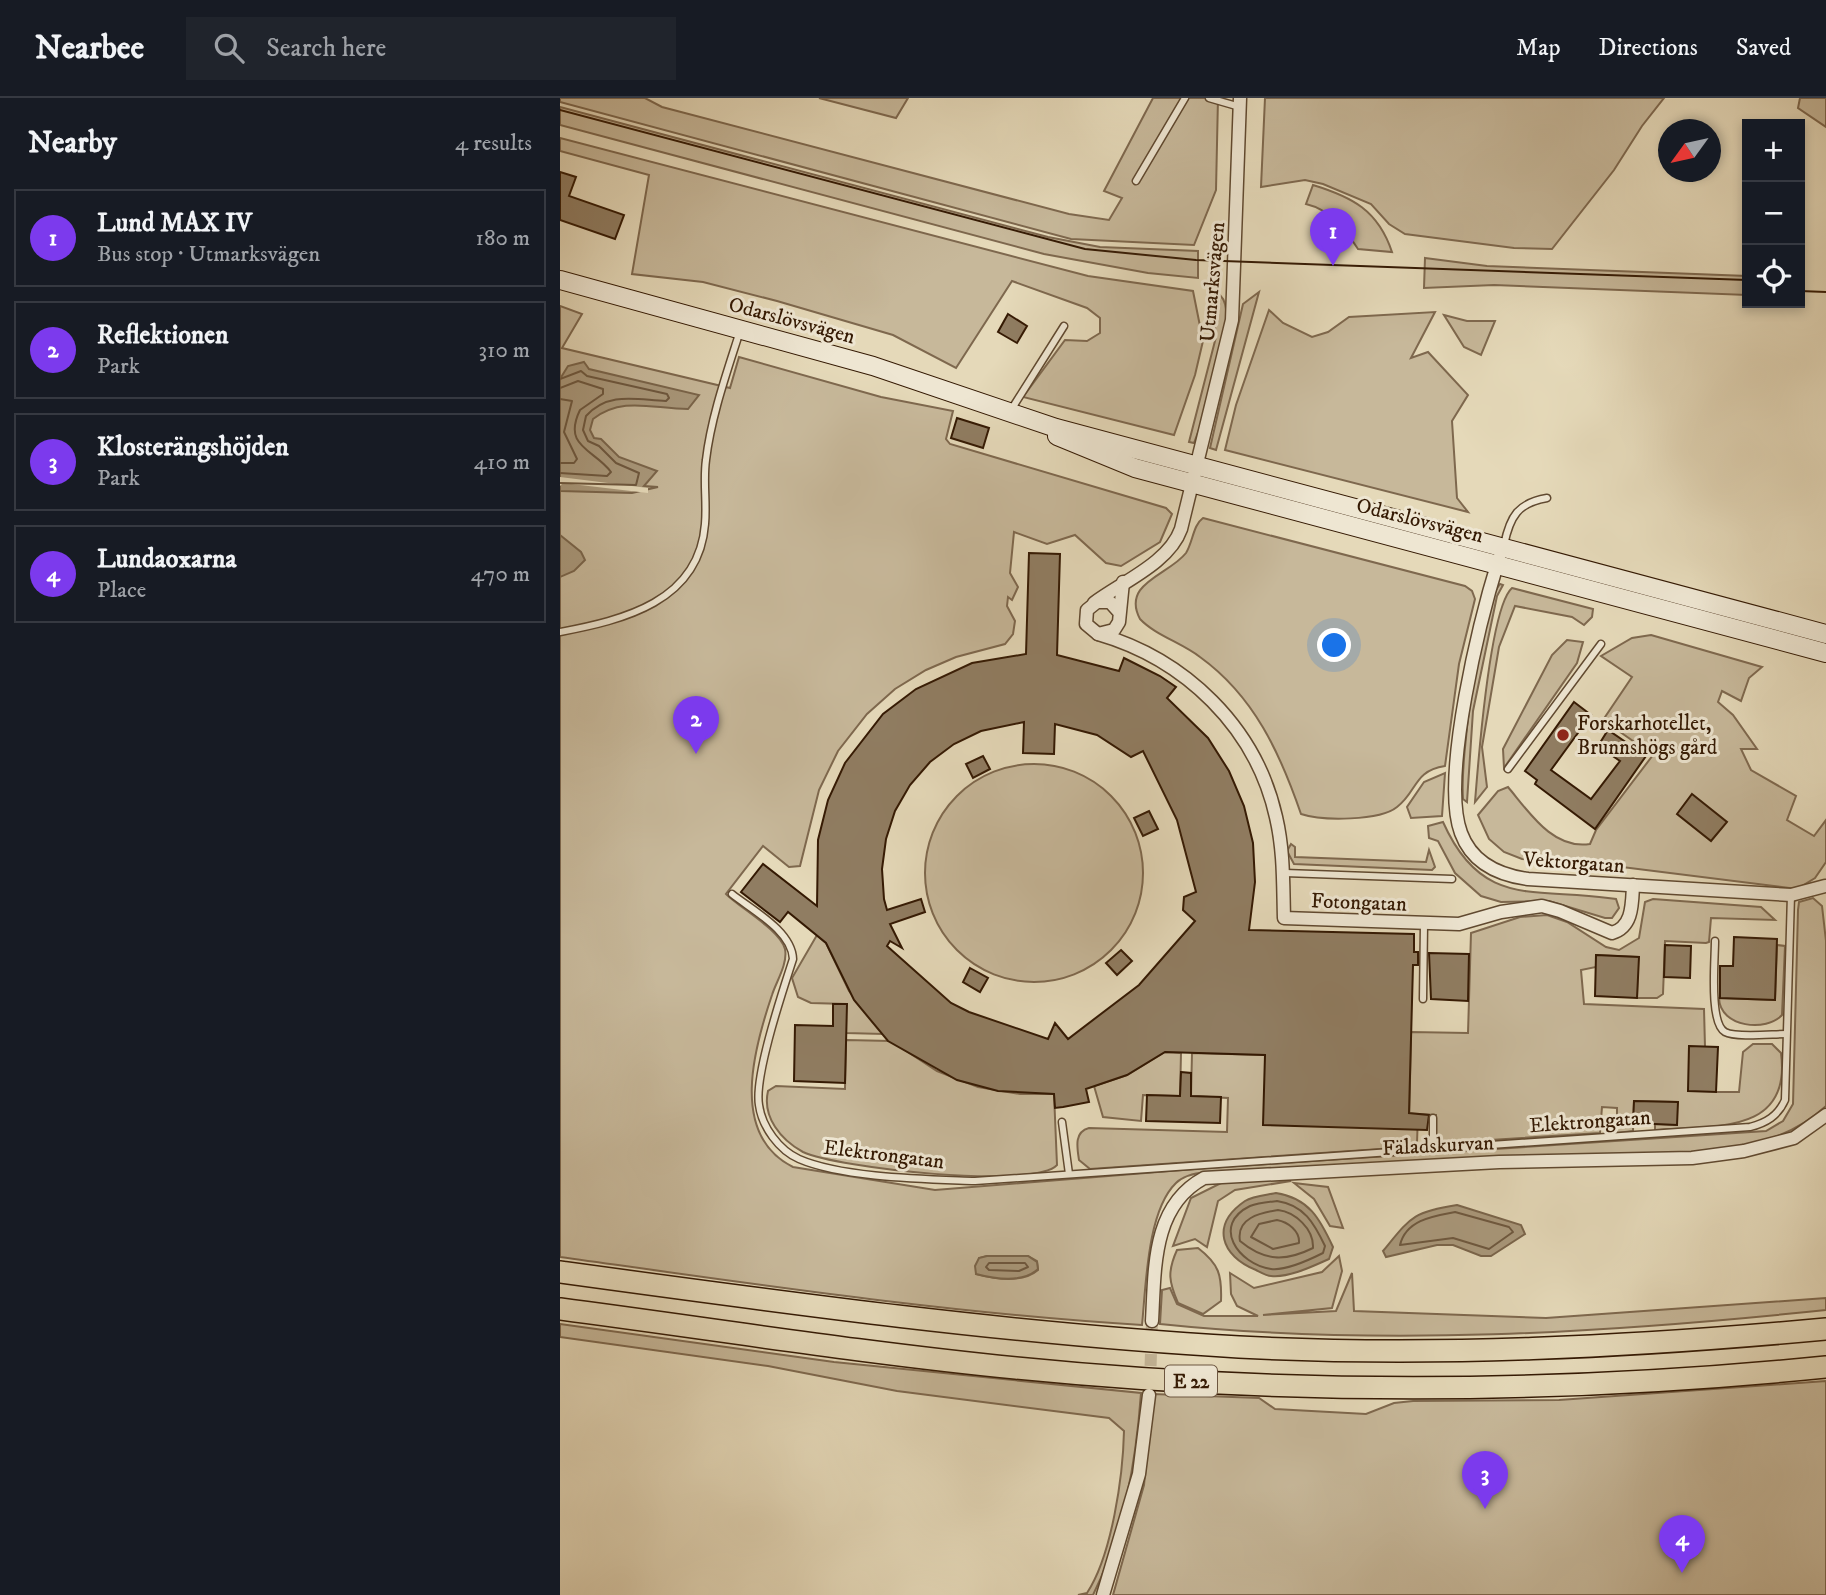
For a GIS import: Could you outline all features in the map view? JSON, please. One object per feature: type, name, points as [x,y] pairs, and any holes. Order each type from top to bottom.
[{"type":"highway","name":"E 22","points":[[560,1272],[999,1329],[1240,1347],[1496,1350],[1617,1346],[1826,1329]]},
{"type":"highway","name":"E 22","points":[[560,1309],[1016,1368],[1236,1384],[1497,1387],[1629,1382],[1826,1367]]},
{"type":"main road","name":"Odarslövsvägen","points":[[560,280],[909,377],[1010,412],[1082,449],[1135,468],[1194,474],[1500,555],[1826,634]]},
{"type":"main road","name":"Odarslövsvägen","points":[[1500,555],[1826,653]]},
{"type":"street","name":"Utmarksvägen","points":[[1194,474],[1232,320],[1240,103]]},
{"type":"street","points":[[1123,582],[1119,615],[1111,632],[1098,634],[1090,629],[1086,620],[1087,610],[1094,603],[1123,582],[1171,548],[1181,529],[1194,474]]},
{"type":"street","name":"Vektorgatan","points":[[1500,555],[1474,653],[1462,726],[1457,808],[1462,835],[1477,858],[1503,874],[1633,885],[1791,895],[1825,887]]},
{"type":"street","points":[[1094,603],[1107,601],[1119,615]]},
{"type":"street","name":"Fotongatan","points":[[1119,615],[1136,646]]},
{"type":"street","name":"Fotongatan","points":[[1098,634],[1136,646],[1201,690],[1245,743],[1273,805],[1285,873],[1284,918],[1459,924],[1501,912],[1542,906],[1569,914],[1604,932],[1617,932],[1629,920],[1633,885]]},
{"type":"street","name":"Fäladskurvan","points":[[1152,1321],[1157,1251],[1165,1219],[1176,1198],[1204,1178],[1485,1162],[1692,1158],[1744,1151],[1794,1138],[1826,1115]]},
{"type":"street","points":[[1103,1595],[1139,1474],[1149,1395]]},
{"type":"lane","points":[[1136,181],[1185,98]]},
{"type":"lane","points":[[1209,98],[1240,103]]},
{"type":"lane","points":[[1010,412],[1064,326]]},
{"type":"lane","points":[[560,632],[624,618],[644,609],[670,592],[692,565],[705,524],[709,439],[740,329]]},
{"type":"lane","points":[[1500,555],[1506,533],[1521,507],[1530,501],[1547,498]]},
{"type":"lane","points":[[1508,769],[1601,643]]},
{"type":"lane","points":[[1285,873],[1451,879]]},
{"type":"lane","name":"Elektrongatan","points":[[732,894],[780,933],[792,950],[793,959],[760,1083],[758,1105],[766,1126],[778,1144],[797,1158],[823,1167],[929,1180],[975,1181],[1750,1127],[1766,1123],[1781,1110],[1785,1100],[1791,895]]},
{"type":"lane","points":[[1423,999],[1424,924]]},
{"type":"lane","points":[[1715,941],[1715,1021],[1724,1032],[1733,1034],[1786,1034]]},
{"type":"lane","points":[[1433,1118],[1433,1150]]},
{"type":"lane","points":[[1062,1122],[1069,1174]]},
{"type":"shaded area","points":[[560,98],[645,98],[662,107],[1069,214],[1109,220],[1122,198],[1104,191],[1153,98],[1218,98],[1216,190],[1194,245],[1071,239],[560,102]]},
{"type":"shaded area","points":[[819,98],[908,98],[896,118]]},
{"type":"shaded area","points":[[1265,98],[1664,98],[1614,170],[1552,249],[1514,248],[1405,234],[1389,224],[1371,204],[1323,184],[1305,180],[1261,187]]},
{"type":"shaded area","points":[[1800,98],[1826,98],[1826,127],[1798,108]]},
{"type":"shaded area","points":[[560,107],[1048,237],[1100,247],[1198,251],[1198,278],[1148,273],[1044,254],[560,125]]},
{"type":"shaded area","points":[[560,138],[1088,276],[1193,291],[1203,341],[1195,375],[1174,435],[1023,397],[1065,340],[1087,341],[1100,333],[1100,318],[1087,308],[1012,281],[956,368],[893,335],[777,301],[703,282],[632,274],[649,175],[560,151]]},
{"type":"shaded area","points":[[1313,185],[1362,207],[1379,226],[1392,252],[1358,249],[1330,216],[1306,204]]},
{"type":"shaded area","points":[[1425,258],[1487,266],[1742,276],[1742,295],[1494,285],[1424,288]]},
{"type":"shaded area","points":[[1211,289],[1220,295],[1225,304],[1225,332],[1210,394],[1194,443],[1189,442],[1216,337]]},
{"type":"shaded area","points":[[1259,292],[1216,450],[1210,448],[1243,304]]},
{"type":"shaded area","points":[[560,306],[582,314],[562,348],[730,388],[739,357],[881,397],[953,411],[946,439],[950,444],[1166,508],[1172,514],[1160,542],[1121,566],[1106,563],[1075,535],[1047,544],[1014,532],[1010,573],[1018,587],[1012,600],[1008,597],[1007,606],[1015,621],[1013,634],[1005,644],[956,657],[926,670],[895,689],[867,714],[838,751],[819,790],[800,866],[789,867],[763,846],[726,894],[776,934],[785,949],[783,967],[759,1040],[752,1089],[753,1112],[760,1134],[773,1153],[793,1167],[935,1190],[1207,1168],[1766,1131],[1783,1121],[1793,1104],[1799,902],[1813,898],[1822,906],[1826,941],[1826,1106],[1809,1120],[1791,1130],[1753,1144],[1670,1156],[1206,1172],[1190,1175],[1176,1183],[1159,1212],[1150,1250],[1142,1325],[923,1305],[560,1257]],"holes":[[[1028,1256],[1037,1261],[1038,1270],[1025,1277],[1000,1278],[976,1274],[979,1258]]]},
{"type":"shaded area","points":[[1269,310],[1283,323],[1312,337],[1328,332],[1349,317],[1435,312],[1411,358],[1428,352],[1468,395],[1452,421],[1457,498],[1468,512],[1225,450],[1236,405]]},
{"type":"shaded area","points":[[1444,315],[1467,321],[1495,321],[1481,355],[1464,347]]},
{"type":"shaded area","points":[[1203,518],[1465,586],[1472,591],[1475,599],[1459,664],[1445,766],[1421,777],[1397,807],[1389,812],[1365,817],[1322,818],[1301,814],[1274,748],[1263,727],[1236,689],[1200,657],[1153,630],[1140,619],[1136,607],[1142,588],[1186,553],[1197,525]]},
{"type":"shaded area","points":[[1500,584],[1503,585],[1497,596],[1473,711],[1467,802],[1463,799],[1464,753],[1472,688],[1485,624]]},
{"type":"shaded area","points":[[1512,588],[1593,609],[1592,617],[1584,625],[1572,617],[1515,606],[1499,647],[1482,747],[1487,787],[1475,802],[1491,655],[1504,601]]},
{"type":"shaded area","points":[[1651,635],[1762,667],[1749,678],[1741,701],[1722,691],[1718,702],[1733,715],[1757,749],[1741,749],[1751,770],[1796,796],[1787,820],[1814,836],[1826,820],[1826,862],[1815,878],[1797,889],[1598,864],[1522,859],[1504,852],[1489,839],[1478,815],[1498,791],[1508,787],[1533,818],[1553,835],[1577,844],[1590,844],[1596,830],[1653,755],[1603,720],[1632,677],[1601,656],[1632,638]]},
{"type":"shaded area","points":[[1567,640],[1583,642],[1577,663],[1504,768],[1503,749],[1552,655]]},
{"type":"shaded area","points":[[1034,764],[1076,773],[1111,796],[1134,831],[1143,873],[1134,915],[1111,950],[1076,973],[1034,982],[992,973],[957,950],[934,915],[925,873],[934,831],[957,796],[992,773]]},
{"type":"shaded area","points":[[1445,773],[1442,816],[1411,818],[1407,807],[1424,782]]},
{"type":"shaded area","points":[[1443,822],[1458,849],[1474,868],[1492,881],[1532,892],[1616,899],[1619,908],[1612,918],[1605,918],[1549,901],[1501,902],[1481,896],[1455,873],[1438,841],[1429,838],[1428,826]]},
{"type":"shaded area","points":[[1291,844],[1295,847],[1295,857],[1426,862],[1429,850],[1435,867],[1432,870],[1294,864],[1287,851]]},
{"type":"shaded area","points":[[1653,899],[1761,907],[1775,920],[1711,918],[1709,942],[1665,941],[1663,994],[1657,998],[1637,998],[1638,957],[1596,955],[1596,967],[1581,970],[1584,1004],[1704,1009],[1705,1047],[1716,1092],[1739,1092],[1743,1052],[1753,1044],[1772,1044],[1781,1053],[1781,1080],[1774,1099],[1761,1113],[1744,1121],[1700,1128],[1655,1130],[1655,1124],[1677,1125],[1677,1102],[1634,1101],[1633,1131],[1617,1133],[1617,1108],[1602,1107],[1600,1133],[1442,1143],[1436,1140],[1436,1115],[1418,1114],[1417,1143],[1410,1147],[1090,1169],[1079,1160],[1079,1136],[1089,1128],[1227,1132],[1228,1098],[1191,1096],[1192,1053],[1265,1055],[1409,1128],[1411,1032],[1468,1033],[1471,933],[1520,917],[1547,915],[1567,922],[1606,947],[1619,950],[1639,938],[1645,902]]},
{"type":"shaded area","points":[[817,935],[826,943],[849,991],[883,1034],[846,1033],[846,1004],[811,1003],[798,997],[792,978]]},
{"type":"shaded area","points":[[1777,945],[1785,946],[1782,1015],[1766,1024],[1756,1025],[1735,1021],[1727,1016],[1721,1008],[1719,998],[1775,1000]]},
{"type":"shaded area","points":[[846,1040],[891,1041],[937,1071],[978,1087],[1020,1094],[1054,1094],[1057,1165],[1041,1172],[1012,1176],[934,1174],[854,1164],[803,1152],[787,1141],[775,1127],[768,1110],[768,1091],[776,1086],[845,1089]]},
{"type":"shaded area","points":[[1165,1052],[1181,1053],[1180,1096],[1143,1095],[1141,1121],[1103,1117],[1094,1086],[1127,1075]]},
{"type":"shaded area","points":[[1231,1178],[1291,1181],[1235,1190],[1218,1201],[1207,1247],[1195,1239],[1173,1246],[1191,1198]]},
{"type":"shaded area","points":[[1294,1183],[1328,1187],[1343,1228],[1330,1226],[1314,1199]]},
{"type":"shaded area","points":[[1198,1248],[1215,1265],[1221,1284],[1221,1301],[1203,1314],[1178,1303],[1170,1277],[1177,1250]]},
{"type":"shaded area","points":[[1339,1256],[1342,1271],[1332,1308],[1263,1315],[1336,1311],[1352,1273],[1354,1311],[1546,1318],[1826,1298],[1826,1310],[1577,1331],[1410,1336],[1326,1335],[1160,1324],[1162,1290],[1170,1288],[1177,1304],[1204,1316],[1258,1316],[1237,1306],[1231,1294],[1230,1273],[1254,1288],[1322,1272]]},
{"type":"shaded area","points":[[560,1324],[834,1362],[1141,1393],[1127,1496],[1113,1547],[1093,1595],[1078,1595],[1087,1593],[1103,1558],[1114,1515],[1121,1470],[1124,1431],[1109,1418],[897,1391],[768,1366],[560,1337]]},
{"type":"shaded area","points":[[1826,1381],[1826,1595],[1113,1595],[1144,1485],[1153,1394],[1259,1398],[1275,1409],[1366,1414],[1394,1403],[1413,1401],[1559,1400]]},
{"type":"water","points":[[584,362],[589,369],[699,395],[688,409],[627,406],[604,412],[593,419],[590,430],[594,438],[601,439],[619,457],[657,471],[644,486],[658,487],[632,493],[560,491],[560,379],[568,366]]},
{"type":"water","points":[[560,535],[581,552],[585,560],[574,571],[560,577]]},
{"type":"water","points":[[1276,1193],[1297,1200],[1312,1211],[1333,1247],[1329,1259],[1293,1273],[1271,1276],[1235,1257],[1224,1239],[1227,1220],[1245,1201]]},
{"type":"water","points":[[1457,1205],[1521,1225],[1525,1234],[1491,1256],[1481,1256],[1453,1245],[1437,1245],[1386,1257],[1383,1251],[1407,1223],[1430,1210]]},
{"type":"water","points":[[1028,1256],[1037,1262],[1038,1269],[1017,1278],[976,1274],[975,1266],[979,1258]]},
{"type":"pier","points":[[560,477],[648,488],[648,493],[563,483],[560,486]]},
{"type":"building","points":[[560,172],[576,177],[569,196],[624,215],[615,239],[560,220]]},
{"type":"building","points":[[1008,314],[1027,326],[1017,343],[998,332]]},
{"type":"building","points":[[957,418],[989,428],[983,448],[951,438]]},
{"type":"building","points":[[1029,553],[1060,554],[1057,655],[1119,671],[1124,658],[1160,676],[1176,687],[1167,698],[1208,738],[1229,771],[1244,806],[1253,843],[1255,882],[1249,930],[1414,934],[1414,952],[1418,952],[1418,965],[1413,965],[1409,1113],[1429,1115],[1427,1130],[1263,1125],[1265,1055],[1165,1052],[1127,1075],[1086,1089],[1089,1102],[1055,1108],[1054,1094],[998,1091],[957,1080],[888,1041],[854,1000],[826,943],[788,912],[780,922],[741,892],[763,864],[817,906],[818,840],[828,800],[845,763],[883,714],[916,689],[972,663],[1026,654]],"holes":[[[1024,722],[1023,753],[1054,754],[1055,724],[1097,735],[1131,757],[1143,751],[1177,820],[1196,892],[1184,897],[1183,910],[1195,921],[1139,985],[1068,1039],[1055,1023],[1048,1039],[969,1012],[951,1003],[887,946],[890,941],[902,948],[890,924],[925,912],[921,899],[887,910],[884,899],[882,869],[886,839],[895,811],[910,785],[930,762],[954,744],[981,731]]]},
{"type":"building","points":[[1574,702],[1591,715],[1551,770],[1591,799],[1620,761],[1598,746],[1608,730],[1646,756],[1595,829],[1535,784],[1537,780],[1525,771]]},
{"type":"building","points":[[983,756],[990,769],[973,778],[966,764]]},
{"type":"building","points":[[1692,794],[1727,822],[1711,841],[1677,814]]},
{"type":"building","points":[[1149,811],[1158,829],[1143,836],[1134,818]]},
{"type":"building","points":[[1734,937],[1777,939],[1775,1000],[1720,998],[1720,966],[1733,966]]},
{"type":"building","points":[[1665,945],[1691,946],[1690,978],[1664,977]]},
{"type":"building","points":[[1121,950],[1132,961],[1117,975],[1106,963]]},
{"type":"building","points":[[1429,953],[1469,954],[1468,1001],[1431,999]]},
{"type":"building","points":[[1596,955],[1639,957],[1637,998],[1595,996]]},
{"type":"building","points":[[970,968],[988,978],[980,992],[963,982]]},
{"type":"building","points":[[833,1004],[847,1004],[845,1083],[794,1081],[795,1025],[833,1026]]},
{"type":"building","points":[[1689,1046],[1718,1047],[1716,1092],[1688,1091]]},
{"type":"building","points":[[1181,1072],[1191,1073],[1191,1096],[1221,1097],[1220,1123],[1146,1121],[1147,1095],[1180,1096]]},
{"type":"building","points":[[1634,1101],[1678,1102],[1677,1125],[1633,1123]]},
{"type":"tunnel","points":[[1150,1384],[1152,1321]]},
{"type":"tram line","points":[[560,110],[1085,249],[1196,260],[1742,280]]},
{"type":"tram line","points":[[1805,291],[1826,292]]},
{"type":"place","name":"Lund MAX IV","points":[[1333,266]]},
{"type":"place","name":"Forskarhotellet, Brunnshögs gård","points":[[1563,735]]},
{"type":"place","name":"Reflektionen","points":[[696,754]]},
{"type":"place","name":"Klosterängshöjden","points":[[1485,1509]]},
{"type":"place","name":"Lundaoxarna","points":[[1682,1573]]}]
